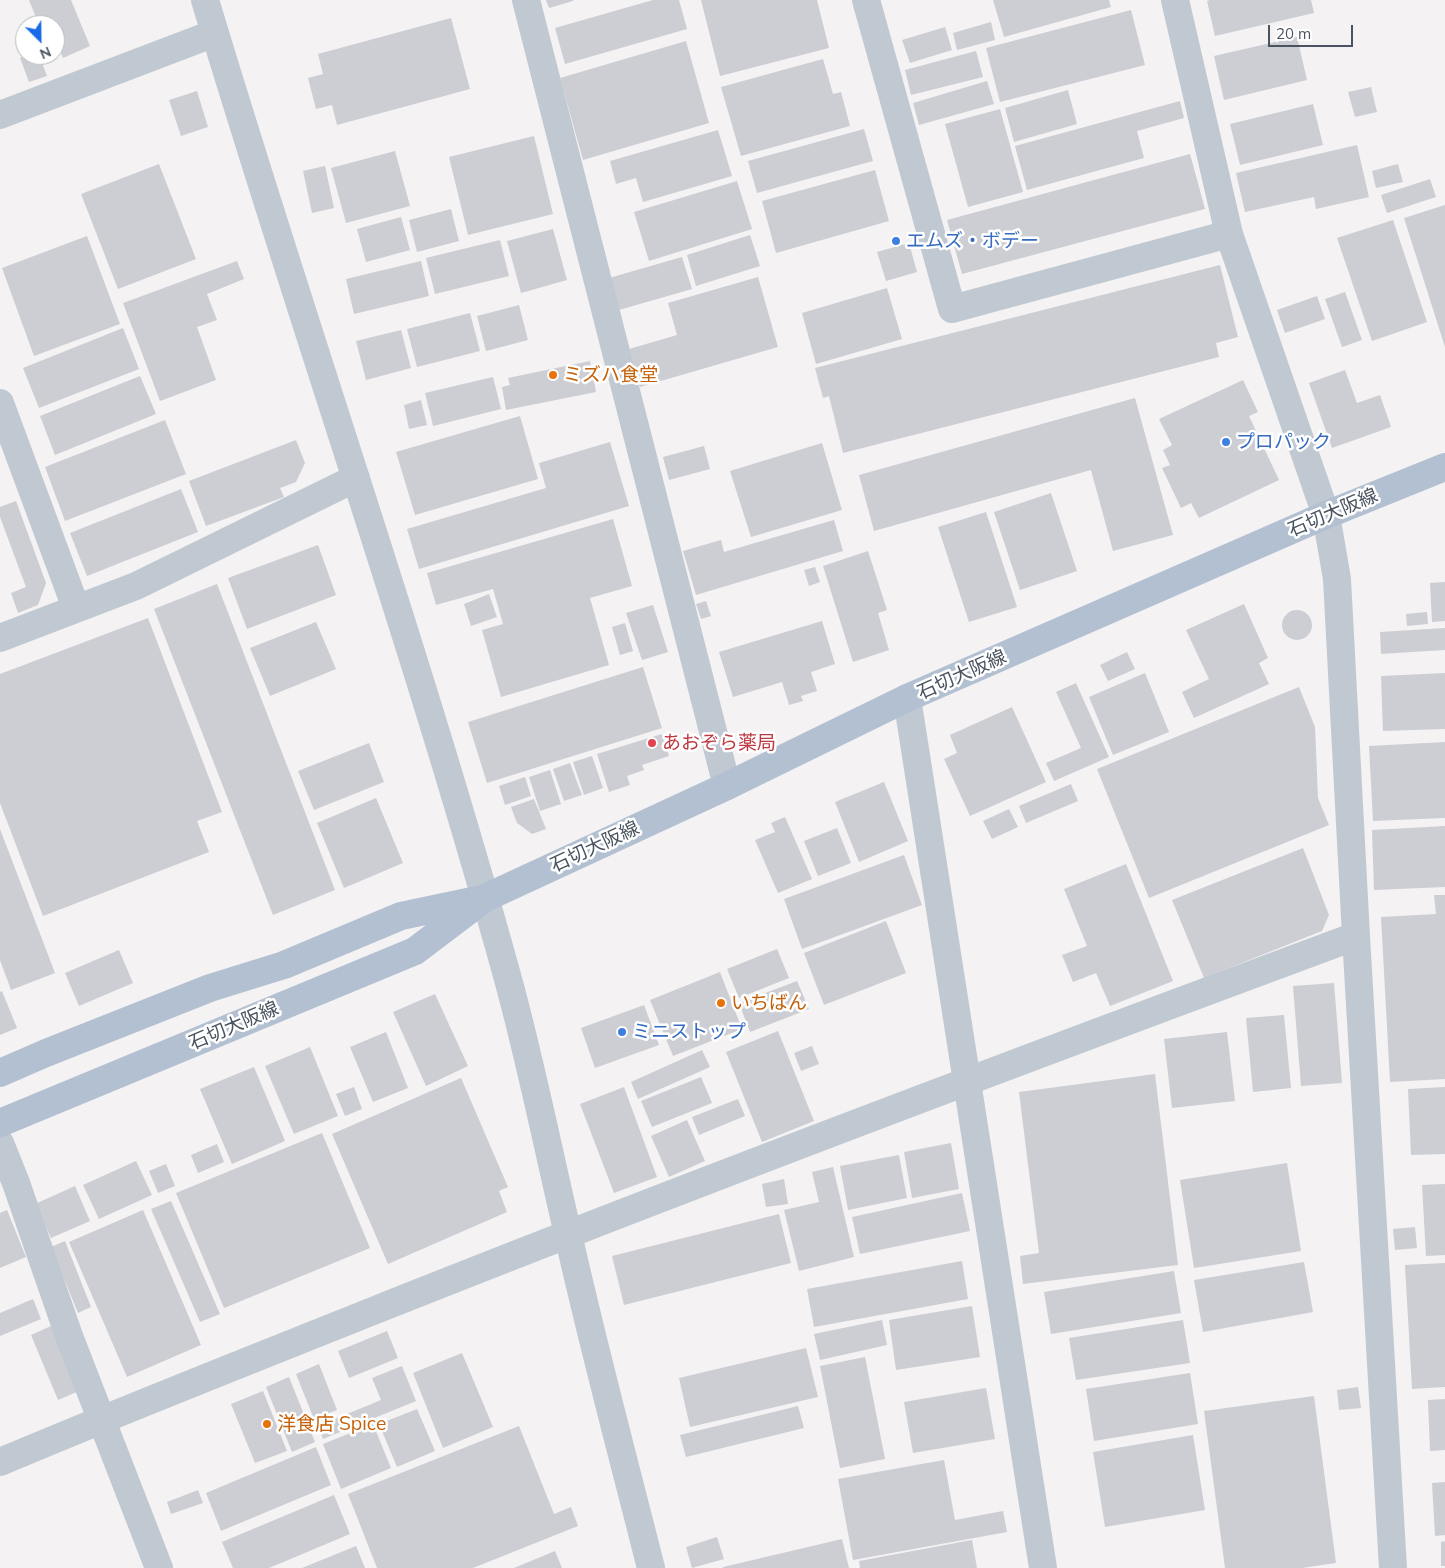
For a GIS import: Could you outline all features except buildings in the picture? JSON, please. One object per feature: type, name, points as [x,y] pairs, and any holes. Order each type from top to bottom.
[{"type":"main road","name":"石切大阪線","points":[[0,1123],[415,950],[485,898],[727,786],[907,698],[1326,515],[1445,467]]},
{"type":"main road","name":"石切大阪線","points":[[0,1073],[210,988],[284,964],[401,916],[485,898]]},
{"type":"street","points":[[206,0],[394,594],[509,982],[568,1234],[651,1568]]},
{"type":"street","points":[[526,0],[727,786]]},
{"type":"street","points":[[866,0],[952,310],[1229,234]]},
{"type":"street","points":[[1175,0],[1229,234],[1326,515],[1337,579],[1393,1568]]},
{"type":"street","points":[[0,114],[215,33]]},
{"type":"street","points":[[0,403],[76,608]]},
{"type":"street","points":[[0,638],[136,586],[356,478]]},
{"type":"street","points":[[907,698],[1043,1568]]},
{"type":"street","points":[[0,1462],[101,1419],[568,1234],[966,1081],[1356,936]]},
{"type":"street","points":[[0,1143],[16,1183],[68,1336],[159,1568]]},
{"type":"place","name":"エムズ・ボデー","points":[[896,241]]},
{"type":"place","name":"ミズハ食堂","points":[[553,375]]},
{"type":"place","name":"プロパック","points":[[1226,442]]},
{"type":"place","name":"あおぞら薬局","points":[[652,743]]},
{"type":"place","name":"いちばん","points":[[721,1003]]},
{"type":"place","name":"ミニストップ","points":[[622,1032]]},
{"type":"place","name":"洋食店 Spice","points":[[267,1424]]}]
